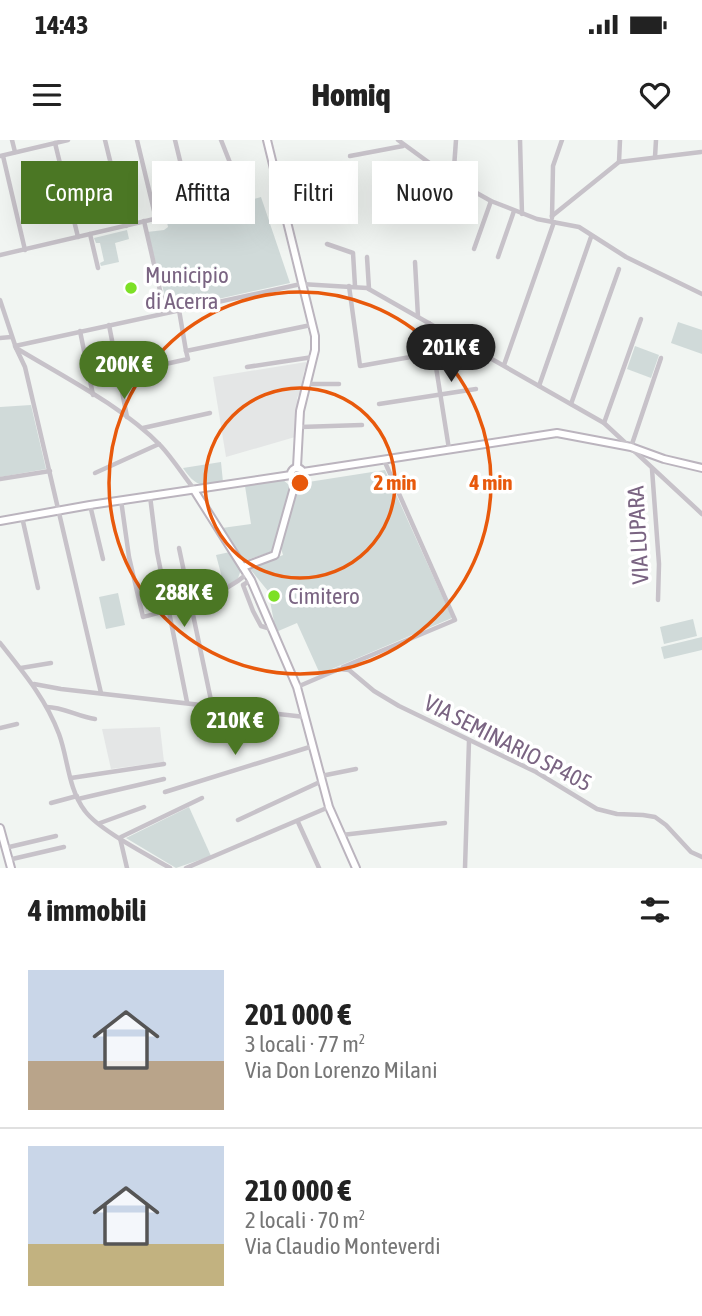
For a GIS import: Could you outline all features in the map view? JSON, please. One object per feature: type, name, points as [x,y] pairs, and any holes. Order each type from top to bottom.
[{"type":"street","points":[[12,140],[15,152]]},
{"type":"street","points":[[25,251],[1,156],[68,140]]},
{"type":"street","points":[[104,140],[125,226]]},
{"type":"street","points":[[137,140],[152,202]]},
{"type":"street","points":[[175,140],[180,161]]},
{"type":"street","points":[[221,140],[229,161]]},
{"type":"street","points":[[267,140],[272,161]]},
{"type":"street","points":[[398,140],[426,161]]},
{"type":"street","points":[[454,161],[456,140]]},
{"type":"street","points":[[520,140],[522,214]]},
{"type":"street","points":[[504,365],[552,220],[553,166],[562,140]]},
{"type":"street","points":[[619,162],[620,140]]},
{"type":"street","points":[[655,157],[656,140]]},
{"type":"street","points":[[53,142],[78,237]]},
{"type":"street","points":[[350,156],[404,146]]},
{"type":"street","points":[[552,220],[619,162],[701,152]]},
{"type":"street","points":[[478,194],[522,214],[579,227],[626,257],[702,294]]},
{"type":"street","points":[[474,249],[491,201]]},
{"type":"street","points":[[498,257],[514,211]]},
{"type":"street","points":[[0,255],[152,220]]},
{"type":"street","points":[[144,221],[165,312]]},
{"type":"street","points":[[0,521],[121,500],[302,478],[299,427],[305,384],[316,345],[287,224]]},
{"type":"street","points":[[90,234],[98,268]]},
{"type":"street","points":[[539,386],[591,237]]},
{"type":"street","points":[[327,244],[353,253],[352,286],[360,366],[433,354]]},
{"type":"street","points":[[367,257],[369,289]]},
{"type":"street","points":[[415,262],[418,317]]},
{"type":"street","points":[[571,404],[619,269]]},
{"type":"street","points":[[16,347],[301,284],[369,289],[604,423],[702,514]]},
{"type":"street","points":[[0,300],[11,337],[25,367],[101,693]]},
{"type":"street","points":[[161,365],[188,359],[179,310]]},
{"type":"street","points":[[604,423],[641,319]]},
{"type":"street","points":[[429,323],[449,449]]},
{"type":"street","points":[[109,325],[127,418]]},
{"type":"street","points":[[186,351],[312,325]]},
{"type":"street","points":[[80,331],[93,394]]},
{"type":"street","points":[[0,338],[11,337]]},
{"type":"street","points":[[16,347],[93,394],[142,428],[159,444],[194,490],[247,574],[297,687],[329,807],[356,868]]},
{"type":"street","points":[[247,367],[313,357]]},
{"type":"street","points":[[631,447],[661,358]]},
{"type":"street","points":[[305,384],[339,384]]},
{"type":"street","points":[[379,404],[476,389]]},
{"type":"street","points":[[142,428],[210,413]]},
{"type":"street","points":[[299,427],[362,425]]},
{"type":"street","points":[[121,500],[143,617],[215,596],[275,555],[293,477],[292,470],[384,460],[557,433],[631,447],[664,459],[702,468]]},
{"type":"street","points":[[95,473],[159,444]]},
{"type":"street","points":[[297,687],[455,620],[384,460]]},
{"type":"street","name":"VIA LUPARA","points":[[652,468],[659,600]]},
{"type":"street","points":[[0,479],[50,471]]},
{"type":"street","points":[[150,496],[157,552],[187,702]]},
{"type":"street","points":[[90,505],[103,559]]},
{"type":"street","points":[[22,517],[38,588]]},
{"type":"street","points":[[179,548],[212,705]]},
{"type":"street","points":[[0,643],[33,684],[47,707],[60,736],[77,798],[89,815],[120,838],[170,868]]},
{"type":"street","points":[[20,668],[51,663]]},
{"type":"street","name":"VIA SEMINARIO SP405","points":[[340,669],[349,670],[374,691],[399,706],[536,772],[597,809],[617,814],[655,817],[691,852],[702,857]]},
{"type":"street","points":[[33,684],[305,717]]},
{"type":"street","points":[[47,707],[58,707],[80,717],[95,719]]},
{"type":"street","points":[[0,728],[17,724]]},
{"type":"street","points":[[465,868],[469,741]]},
{"type":"street","points":[[165,792],[313,746]]},
{"type":"street","points":[[71,778],[164,764]]},
{"type":"street","points":[[238,820],[321,778],[356,769]]},
{"type":"street","points":[[51,803],[164,779]]},
{"type":"street","points":[[120,838],[202,798]]},
{"type":"street","points":[[99,823],[144,807]]},
{"type":"street","points":[[186,868],[329,807]]},
{"type":"street","points":[[298,822],[319,868]]},
{"type":"street","points":[[341,835],[445,823]]},
{"type":"street","points":[[0,828],[10,864],[64,847]]},
{"type":"street","points":[[5,848],[56,836]]},
{"type":"street","points":[[120,838],[127,868]]},
{"type":"shaded area","points":[[261,197],[290,283],[169,310],[147,232],[164,230],[167,224],[255,224],[255,199]]},
{"type":"shaded area","points":[[127,230],[129,239],[115,243],[119,262],[101,266],[100,263],[104,261],[100,243],[96,243],[94,238]]},
{"type":"shaded area","points":[[678,322],[702,330],[702,354],[671,343]]},
{"type":"shaded area","points":[[635,346],[659,355],[651,378],[627,369]]},
{"type":"shaded area","points":[[306,362],[308,365],[297,398],[299,404],[295,437],[226,457],[213,377]]},
{"type":"shaded area","points":[[31,405],[46,469],[0,477],[0,407]]},
{"type":"shaded area","points":[[221,462],[223,482],[204,485],[192,479],[183,468]]},
{"type":"shaded area","points":[[385,470],[452,618],[320,674],[297,623],[276,632],[268,591],[250,569],[283,555],[283,528],[302,483]]},
{"type":"shaded area","points":[[282,479],[289,485],[290,491],[273,551],[244,561],[222,528],[251,524],[245,486]]},
{"type":"shaded area","points":[[230,552],[241,570],[238,578],[225,589],[216,555]]},
{"type":"shaded area","points":[[118,593],[125,625],[106,629],[99,597]]},
{"type":"shaded area","points":[[693,619],[697,636],[664,644],[660,627]]},
{"type":"shaded area","points":[[702,637],[702,650],[664,659],[661,647]]},
{"type":"shaded area","points":[[160,727],[164,762],[111,769],[102,729]]},
{"type":"shaded area","points":[[189,807],[211,856],[176,868],[126,838]]},
{"type":"place","name":"Municipio di Acerra","points":[[131,288]]},
{"type":"place","name":"Cimitero","points":[[274,596]]}]
